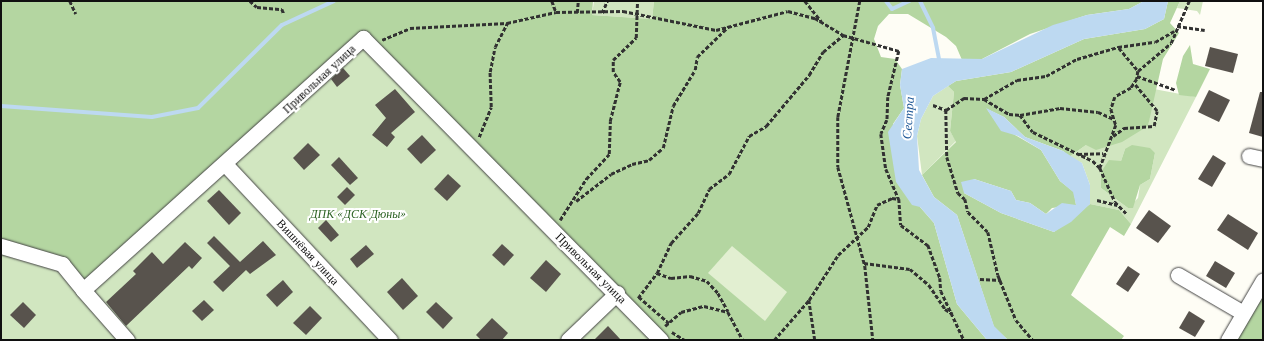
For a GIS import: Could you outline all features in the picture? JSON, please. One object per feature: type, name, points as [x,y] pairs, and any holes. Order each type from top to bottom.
[{"type":"street","name":"Привольная улица","points":[[83,290],[226,165],[363,38],[617,293],[634,301],[661,334]]},
{"type":"street","name":"Вишнёвая улица","points":[[226,165],[390,340]]},
{"type":"street","points":[[1,246],[62,264],[127,340]]},
{"type":"street","points":[[1178,275],[1243,313]]},
{"type":"street","points":[[1228,340],[1263,280]]},
{"type":"street","points":[[568,340],[617,293]]},
{"type":"path","points":[[70,1],[76,14]]},
{"type":"path","points":[[77,1],[95,1]]},
{"type":"path","points":[[250,1],[266,9],[282,9],[284,14]]},
{"type":"path","points":[[552,1],[556,12]]},
{"type":"path","points":[[578,1],[578,13]]},
{"type":"path","points":[[602,13],[607,1]]},
{"type":"path","points":[[574,203],[586,179],[609,154],[610,122],[620,82],[613,72],[613,60],[636,38],[639,14],[637,1]]},
{"type":"path","points":[[805,1],[821,21]]},
{"type":"path","points":[[860,1],[851,36],[838,118],[838,167],[855,239],[864,263],[873,340]]},
{"type":"path","points":[[984,99],[1017,80],[1046,76],[1077,59],[1118,47],[1155,42],[1174,31],[1178,26],[1189,1]]},
{"type":"path","points":[[380,40],[410,28],[507,23],[556,12],[639,14],[716,30],[788,11],[803,12],[843,35],[851,36],[899,51],[882,134],[886,169],[899,199],[901,225],[928,245],[941,291],[964,340]]},
{"type":"path","points":[[472,148],[486,125],[495,47],[507,23]]},
{"type":"path","points":[[1178,26],[1205,30]]},
{"type":"path","points":[[552,228],[574,203],[611,174],[632,164],[649,160],[664,148],[673,106],[695,70],[697,57],[728,27]]},
{"type":"path","points":[[1100,168],[1103,153],[1111,138],[1115,121],[1111,109],[1115,97],[1134,84],[1138,71],[1171,42],[1174,31]]},
{"type":"path","points":[[669,323],[634,301],[657,273],[671,244],[698,213],[709,190],[729,174],[749,136],[766,126],[810,75],[823,52],[843,35]]},
{"type":"path","points":[[1118,47],[1138,71]]},
{"type":"path","points":[[1137,76],[1176,90]]},
{"type":"path","points":[[1111,138],[1122,129],[1154,126],[1157,111],[1134,84]]},
{"type":"path","points":[[946,110],[964,98],[984,99],[1008,114],[1020,115],[1060,108],[1098,112],[1115,121],[1122,129]]},
{"type":"path","points":[[933,105],[946,110]]},
{"type":"path","points":[[946,110],[947,158],[958,193],[965,199],[968,212],[988,232],[1001,280],[1016,320],[1033,340]]},
{"type":"path","points":[[1020,115],[1033,132],[1093,161],[1100,168],[1118,205],[1126,213]]},
{"type":"path","points":[[1076,154],[1103,153]]},
{"type":"path","points":[[774,340],[809,300],[838,255],[868,227],[877,205],[899,199]]},
{"type":"path","points":[[1097,200],[1118,205]]},
{"type":"path","points":[[864,263],[910,269],[929,285],[945,309],[953,314]]},
{"type":"path","points":[[657,273],[671,278],[690,276],[707,282],[718,293],[743,340]]},
{"type":"path","points":[[980,279],[1001,280]]},
{"type":"path","points":[[809,300],[815,340]]},
{"type":"path","points":[[685,340],[661,334],[669,323],[681,312],[704,306],[728,312]]},
{"type":"green space","points":[[1,1],[593,1],[592,15],[652,19],[654,1],[1144,1],[1129,9],[1087,15],[1030,34],[982,59],[962,60],[956,46],[946,37],[908,14],[889,14],[878,26],[874,39],[881,57],[895,59],[902,69],[900,85],[904,108],[893,124],[920,207],[934,223],[957,304],[987,340],[661,340],[363,38],[85,288],[62,264],[1,246]]},
{"type":"green space","points":[[594,1],[654,1],[652,19],[592,15]]},
{"type":"green space","points":[[1168,1],[1180,1],[1170,23],[1179,33],[1163,59],[1148,126],[1122,142],[1096,150],[1086,145],[1069,157],[1063,151],[1025,137],[1004,117],[987,109],[998,125],[1041,150],[1060,181],[1074,192],[1076,205],[1052,208],[1046,214],[1030,203],[1016,200],[1011,191],[974,179],[964,193],[1001,213],[1054,232],[1090,204],[1119,210],[1131,224],[1124,236],[1110,227],[1071,295],[1124,336],[1121,340],[1008,340],[994,327],[957,215],[934,197],[922,175],[956,142],[950,131],[954,92],[948,86],[956,81],[1011,72],[1084,39],[1145,29],[1164,19]]},
{"type":"green space","points":[[1180,1],[1203,1],[1200,15],[1197,11],[1177,8]]},
{"type":"green space","name":"ДПК «ДСК Дюны»","points":[[363,38],[661,340],[1,340],[1,246]]},
{"type":"green space","points":[[1190,45],[1193,64],[1210,69],[1196,97],[1179,95],[1176,83],[1183,56]]},
{"type":"green space","points":[[948,86],[954,92],[950,131],[956,141],[922,175],[917,136],[921,119],[933,96]]},
{"type":"green space","points":[[1154,89],[1196,97],[1131,224],[1119,210],[1090,204],[1090,185],[1082,163],[1069,157],[1086,145],[1148,126]],"holes":[[[1125,149],[1155,153],[1150,179],[1140,185],[1138,198],[1128,208],[1101,188],[1102,180],[1121,161]]]},
{"type":"green space","points":[[1132,145],[1150,148],[1155,153],[1150,179],[1140,185],[1133,208],[1128,208],[1101,188],[1101,172],[1109,160],[1121,161],[1125,149]]},
{"type":"green space","points":[[732,246],[787,292],[765,321],[708,273]]},
{"type":"green space","points":[[1263,280],[1263,340],[1234,340]]},
{"type":"water","name":"Сестра","points":[[1144,1],[1168,1],[1164,19],[1145,29],[1084,39],[1011,72],[956,81],[933,96],[921,119],[917,136],[919,170],[934,197],[957,215],[994,326],[1008,340],[987,340],[957,304],[934,223],[920,207],[912,205],[896,182],[888,132],[904,108],[900,85],[902,69],[931,58],[982,59],[1053,25],[1087,15],[1129,9]]},
{"type":"water","points":[[986,108],[1004,117],[1025,137],[1063,151],[1082,163],[1090,185],[1090,204],[1071,222],[1054,232],[1001,213],[964,193],[961,182],[974,179],[1011,191],[1016,200],[1030,203],[1046,214],[1062,203],[1076,205],[1073,192],[1060,181],[1041,150],[1018,136],[1001,131]]},
{"type":"building","points":[[1210,47],[1238,54],[1233,73],[1205,66]]},
{"type":"building","points":[[343,68],[350,76],[337,87],[331,79]]},
{"type":"building","points":[[395,89],[415,112],[391,133],[395,137],[387,147],[372,135],[386,118],[375,105]]},
{"type":"building","points":[[1209,90],[1230,100],[1219,122],[1198,112]]},
{"type":"building","points":[[1260,92],[1263,92],[1263,137],[1249,133]]},
{"type":"building","points":[[422,135],[436,150],[421,164],[407,149]]},
{"type":"building","points":[[308,143],[320,155],[304,170],[293,158]]},
{"type":"building","points":[[1213,155],[1226,163],[1212,187],[1198,179]]},
{"type":"building","points":[[339,157],[358,178],[350,185],[331,165]]},
{"type":"building","points":[[448,174],[461,186],[447,201],[434,189]]},
{"type":"building","points":[[347,187],[355,195],[345,205],[337,197]]},
{"type":"building","points":[[219,190],[241,213],[229,225],[207,201]]},
{"type":"building","points":[[1149,210],[1171,226],[1158,243],[1136,228]]},
{"type":"building","points":[[1228,214],[1258,233],[1248,250],[1217,230]]},
{"type":"building","points":[[326,220],[339,235],[331,242],[318,228]]},
{"type":"building","points":[[214,236],[240,262],[263,241],[276,255],[250,274],[246,270],[223,292],[213,282],[230,266],[207,243]]},
{"type":"building","points":[[185,242],[202,258],[192,269],[189,266],[126,326],[106,302],[136,274],[133,271],[152,252],[163,264]]},
{"type":"building","points":[[502,244],[514,255],[504,266],[492,255]]},
{"type":"building","points":[[366,245],[374,254],[357,268],[350,259]]},
{"type":"building","points":[[546,260],[561,274],[546,292],[530,278]]},
{"type":"building","points":[[1215,261],[1235,273],[1226,288],[1206,276]]},
{"type":"building","points":[[1128,266],[1140,274],[1128,292],[1116,284]]},
{"type":"building","points":[[402,278],[418,296],[403,310],[387,292]]},
{"type":"building","points":[[283,280],[293,292],[277,307],[266,295]]},
{"type":"building","points":[[204,300],[214,310],[202,321],[192,311]]},
{"type":"building","points":[[23,302],[36,315],[24,328],[10,315]]},
{"type":"building","points":[[436,302],[453,318],[443,329],[426,312]]},
{"type":"building","points":[[310,306],[322,318],[306,335],[293,323]]},
{"type":"building","points":[[1189,311],[1205,321],[1195,337],[1179,328]]},
{"type":"building","points":[[492,318],[508,333],[502,340],[481,340],[476,335]]},
{"type":"building","points":[[608,326],[621,340],[594,340]]},
{"type":"waterway","points":[[1,106],[152,117],[198,108],[282,25],[334,1]]},
{"type":"waterway","points":[[886,1],[892,9],[909,1]]},
{"type":"waterway","points":[[920,1],[933,28],[940,63]]}]
